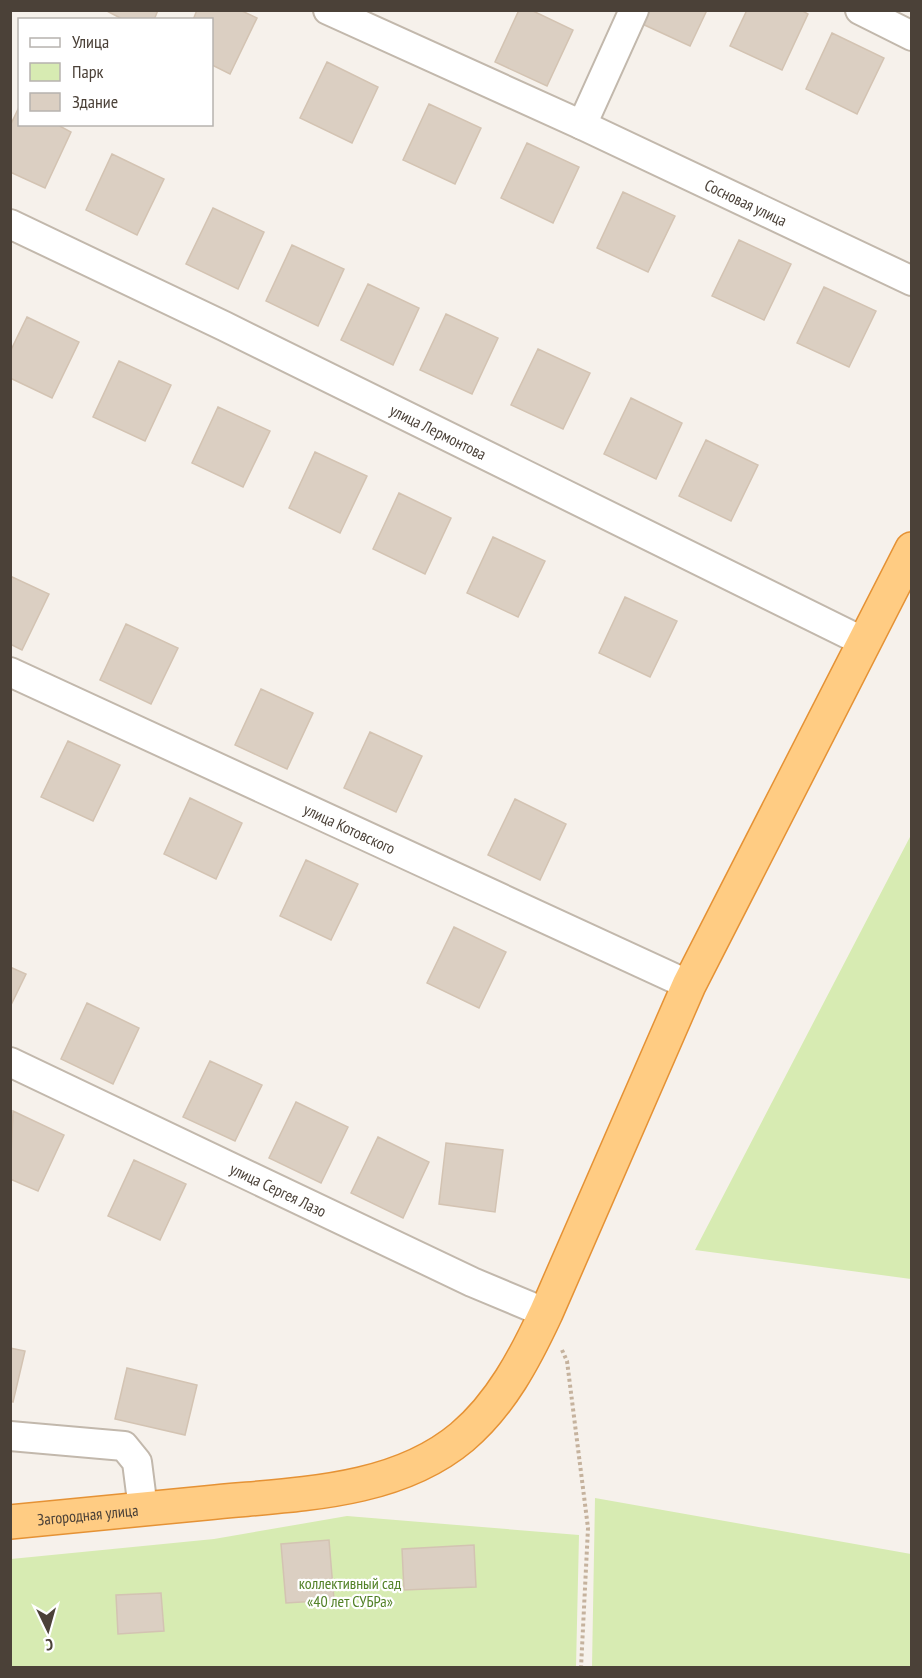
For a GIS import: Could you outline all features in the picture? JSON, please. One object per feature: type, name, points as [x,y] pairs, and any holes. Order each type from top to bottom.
[{"type":"highway","name":"Загородная улица","points":[[10,1522],[320,1491],[388,1477],[427,1460],[462,1437],[495,1403],[524,1360],[546,1313],[689,986],[862,641],[912,549]]},
{"type":"street","name":"Сосновая улица","points":[[328,10],[582,125],[912,281]]},
{"type":"street","points":[[582,125],[634,10]]},
{"type":"street","points":[[860,10],[912,36]]},
{"type":"street","name":"улица Лермонтова","points":[[10,224],[224,326],[862,641]]},
{"type":"street","name":"улица Котовского","points":[[10,672],[689,986]]},
{"type":"street","name":"улица Сергея Лазо","points":[[10,1062],[472,1282],[546,1313]]},
{"type":"street","points":[[10,1436],[124,1446],[137,1462],[154,1508]]},
{"type":"path","points":[[546,1313],[567,1361],[588,1528],[581,1668]]},
{"type":"green space","points":[[911,835],[911,1279],[695,1250]]},
{"type":"green space","points":[[595,1498],[911,1554],[911,1667],[592,1667]]},
{"type":"green space","name":"коллективный сад «40 лет СУБРа»","points":[[347,1516],[579,1535],[576,1667],[11,1668],[11,1559],[214,1539]]},
{"type":"building","points":[[105,10],[158,10],[155,18],[120,18]]},
{"type":"building","points":[[197,10],[240,10],[257,18],[230,74],[213,66],[213,18],[194,18]]},
{"type":"building","points":[[519,10],[531,10],[573,30],[547,86],[495,62]]},
{"type":"building","points":[[643,10],[707,10],[690,46],[638,22]]},
{"type":"building","points":[[747,10],[801,10],[808,14],[782,70],[730,46]]},
{"type":"building","points":[[832,33],[884,58],[857,114],[806,89]]},
{"type":"building","points":[[327,62],[378,87],[352,143],[300,118]]},
{"type":"building","points":[[429,104],[481,128],[455,184],[403,160]]},
{"type":"building","points":[[18,109],[18,126],[60,126],[71,132],[45,188],[10,172],[10,126]]},
{"type":"building","points":[[527,143],[579,167],[553,223],[501,198]]},
{"type":"building","points":[[112,154],[164,179],[137,235],[86,210]]},
{"type":"building","points":[[623,192],[675,216],[648,272],[597,248]]},
{"type":"building","points":[[213,208],[264,232],[238,289],[186,264]]},
{"type":"building","points":[[739,240],[791,264],[764,320],[712,296]]},
{"type":"building","points":[[292,245],[344,269],[318,326],[266,301]]},
{"type":"building","points":[[368,284],[419,308],[393,365],[341,340]]},
{"type":"building","points":[[824,287],[876,311],[849,367],[797,343]]},
{"type":"building","points":[[446,314],[498,338],[472,394],[420,370]]},
{"type":"building","points":[[27,317],[79,342],[52,398],[10,378],[10,352]]},
{"type":"building","points":[[538,349],[590,373],[563,429],[511,405]]},
{"type":"building","points":[[119,361],[171,385],[145,441],[93,417]]},
{"type":"building","points":[[631,398],[682,423],[656,479],[604,454]]},
{"type":"building","points":[[218,407],[270,431],[243,487],[192,463]]},
{"type":"building","points":[[706,440],[758,465],[731,521],[679,496]]},
{"type":"building","points":[[315,452],[367,476],[340,533],[289,508]]},
{"type":"building","points":[[399,493],[451,518],[425,574],[373,549]]},
{"type":"building","points":[[493,537],[545,561],[518,617],[467,593]]},
{"type":"building","points":[[10,576],[49,594],[22,650],[10,644]]},
{"type":"building","points":[[625,597],[677,621],[650,677],[599,653]]},
{"type":"building","points":[[126,624],[178,648],[151,704],[100,680]]},
{"type":"building","points":[[261,689],[313,713],[287,769],[235,745]]},
{"type":"building","points":[[370,732],[422,756],[396,812],[344,788]]},
{"type":"building","points":[[68,741],[120,765],[93,821],[41,797]]},
{"type":"building","points":[[190,798],[242,823],[216,879],[164,854]]},
{"type":"building","points":[[515,799],[566,824],[540,880],[488,855]]},
{"type":"building","points":[[306,860],[358,884],[331,940],[280,916]]},
{"type":"building","points":[[454,927],[506,952],[479,1008],[427,983]]},
{"type":"building","points":[[10,967],[26,974],[10,1007]]},
{"type":"building","points":[[87,1003],[139,1028],[113,1084],[61,1059]]},
{"type":"building","points":[[210,1061],[262,1085],[235,1141],[183,1117]]},
{"type":"building","points":[[296,1102],[348,1127],[321,1183],[269,1158]]},
{"type":"building","points":[[13,1111],[64,1135],[38,1191],[10,1179]]},
{"type":"building","points":[[378,1137],[429,1162],[403,1218],[351,1193]]},
{"type":"building","points":[[446,1143],[503,1150],[495,1212],[439,1204]]},
{"type":"building","points":[[134,1160],[186,1184],[160,1240],[108,1216]]},
{"type":"building","points":[[10,1348],[25,1351],[13,1402],[10,1401]]},
{"type":"building","points":[[127,1368],[197,1385],[185,1435],[115,1419]]},
{"type":"building","points":[[329,1540],[334,1600],[286,1603],[281,1544]]},
{"type":"building","points":[[474,1545],[476,1587],[404,1590],[402,1549]]},
{"type":"building","points":[[161,1593],[164,1631],[118,1634],[116,1595]]}]
